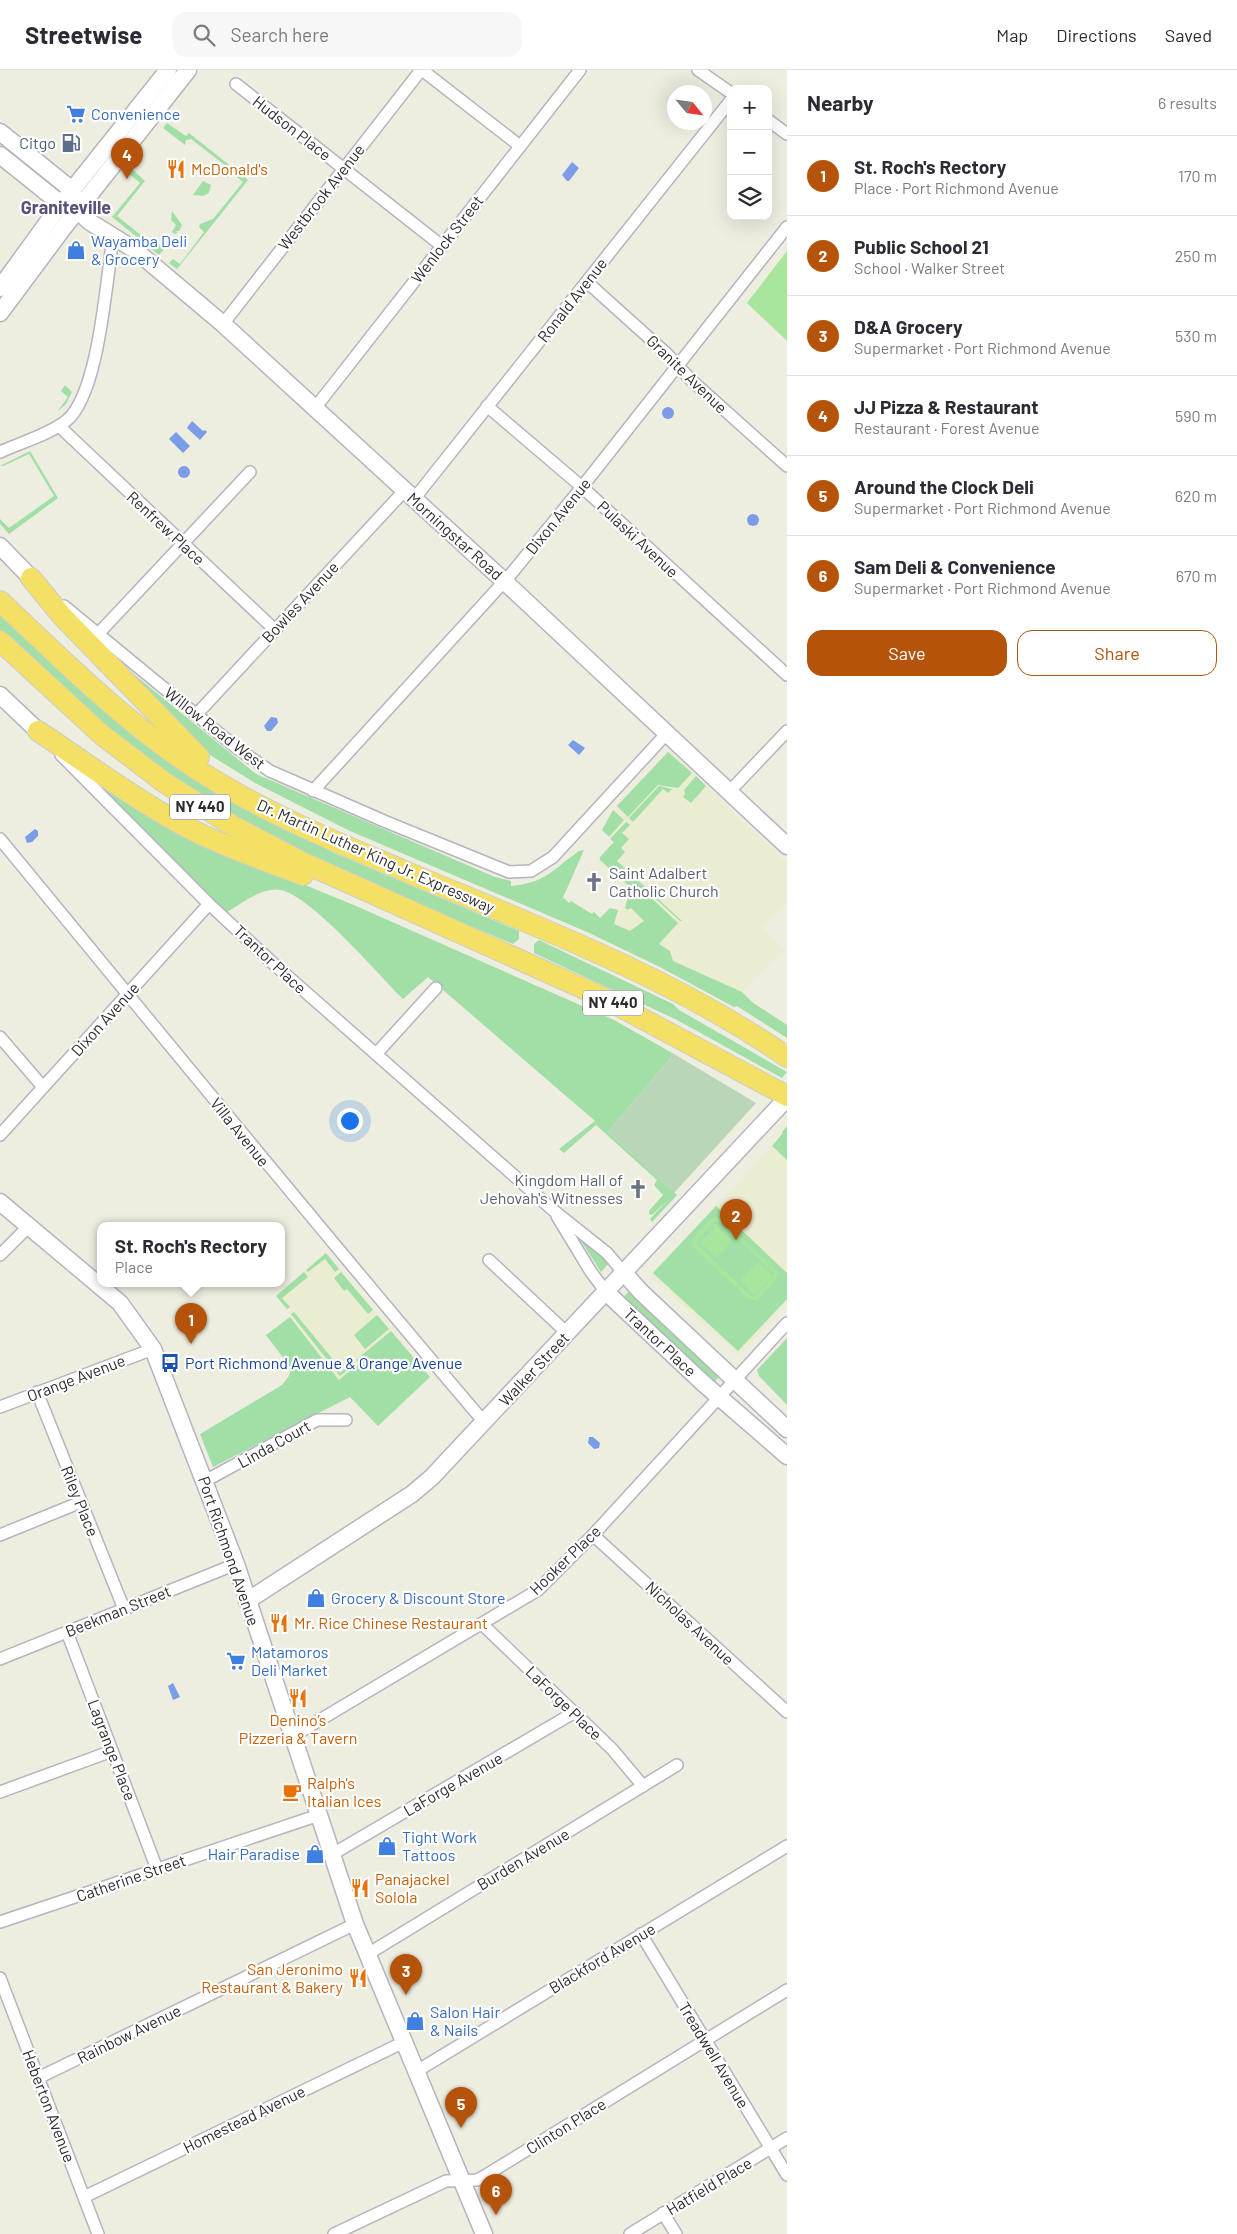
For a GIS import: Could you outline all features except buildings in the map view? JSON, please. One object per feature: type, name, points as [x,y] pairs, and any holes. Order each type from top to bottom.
[{"type":"highway","points":[[31,578],[62,616],[191,751],[274,812]]},
{"type":"highway","name":"Dr. Martin Luther King Jr. Expressway","points":[[0,601],[94,689],[141,728],[219,784],[360,852],[591,950],[663,986],[768,1044],[787,1057]]},
{"type":"highway","name":"Dr. Martin Luther King Jr. Expressway","points":[[0,641],[102,735],[199,806],[302,862],[600,996],[787,1097]]},
{"type":"highway","points":[[38,731],[129,793],[204,836],[361,898],[434,923]]},
{"type":"highway","points":[[768,1044],[787,1053]]},
{"type":"main road","points":[[0,288],[61,204],[168,70]]},
{"type":"main road","points":[[0,313],[77,210],[188,70]]},
{"type":"main road","points":[[0,132],[72,190],[77,210]]},
{"type":"main road","name":"Morningstar Road","points":[[0,155],[61,204],[77,210],[113,238],[135,250],[222,324],[668,732],[787,846]]},
{"type":"main road","name":"Willow Road West","points":[[0,546],[31,578]]},
{"type":"main road","name":"Trantor Place","points":[[0,695],[38,731]]},
{"type":"main road","name":"Walker Street","points":[[247,1601],[412,1494],[432,1477],[787,1097]]},
{"type":"main road","name":"Port Richmond Avenue","points":[[0,1202],[97,1284]]},
{"type":"main road","name":"Trantor Place","points":[[624,1273],[641,1292],[787,1429]]},
{"type":"main road","name":"Port Richmond Avenue","points":[[101,1287],[120,1303],[153,1349],[236,1564],[355,1924],[484,2234]]},
{"type":"main road","name":"Trantor Place","points":[[606,1292],[787,1456]]},
{"type":"street","points":[[422,70],[520,146]]},
{"type":"street","name":"Westbrook Avenue","points":[[222,324],[422,70]]},
{"type":"street","name":"Wenlock Street","points":[[315,408],[580,70]]},
{"type":"street","points":[[698,70],[727,90]]},
{"type":"street","name":"Hudson Place","points":[[236,84],[442,246]]},
{"type":"street","name":"Ronald Avenue","points":[[409,495],[487,406],[727,105]]},
{"type":"street","points":[[772,123],[787,134]]},
{"type":"street","name":"Dixon Avenue","points":[[312,791],[504,581],[582,487],[787,227]]},
{"type":"street","points":[[0,452],[59,426],[78,408],[89,384],[95,361],[113,238]]},
{"type":"street","name":"Granite Avenue","points":[[587,282],[691,380],[786,462]]},
{"type":"street","name":"Pulaski Avenue","points":[[487,406],[582,487],[787,675]]},
{"type":"street","name":"Renfrew Place","points":[[59,426],[275,630]]},
{"type":"street","points":[[98,634],[250,472]]},
{"type":"street","name":"Bowles Avenue","points":[[196,715],[275,630],[409,495]]},
{"type":"street","name":"Willow Road West","points":[[31,578],[196,715],[254,760],[287,780],[501,870],[522,872],[538,868],[553,857],[668,732]]},
{"type":"street","name":"Trantor Place","points":[[38,731],[210,904],[553,1210],[607,1253],[624,1273]]},
{"type":"street","points":[[730,791],[787,732]]},
{"type":"street","name":"Villa Avenue","points":[[0,839],[129,993],[249,1143],[484,1422]]},
{"type":"street","name":"Dixon Avenue","points":[[0,1135],[210,904]]},
{"type":"street","points":[[376,1054],[436,988]]},
{"type":"street","points":[[0,1037],[43,1088]]},
{"type":"street","name":"Trantor Place","points":[[553,1210],[591,1272],[606,1292]]},
{"type":"street","points":[[0,1255],[28,1227]]},
{"type":"street","points":[[489,1260],[567,1333]]},
{"type":"street","name":"Hooker Place","points":[[293,1736],[538,1590],[593,1534],[787,1323]]},
{"type":"street","name":"Orange Avenue","points":[[0,1406],[153,1349]]},
{"type":"street","name":"Riley Place","points":[[38,1392],[124,1609]]},
{"type":"street","name":"Linda Court","points":[[205,1481],[317,1420],[346,1420]]},
{"type":"street","points":[[0,1535],[81,1502]]},
{"type":"street","name":"Nicholas Avenue","points":[[593,1534],[787,1712]]},
{"type":"street","name":"Beekman Street","points":[[0,1659],[236,1564]]},
{"type":"street","name":"LaForge Place","points":[[482,1624],[612,1749],[643,1786]]},
{"type":"street","name":"Lagrange Place","points":[[67,1632],[158,1869]]},
{"type":"street","name":"LaForge Avenue","points":[[331,1855],[575,1712]]},
{"type":"street","points":[[0,1792],[112,1751]]},
{"type":"street","name":"Burden Avenue","points":[[368,1954],[677,1765]]},
{"type":"street","name":"Catherine Street","points":[[0,1922],[319,1815]]},
{"type":"street","name":"Blackford Avenue","points":[[417,2071],[787,1846]]},
{"type":"street","name":"Rainbow Avenue","points":[[38,2078],[355,1924]]},
{"type":"street","name":"Treadwell Avenue","points":[[641,1934],[787,2175]]},
{"type":"street","name":"Heberton Avenue","points":[[0,1978],[98,2234]]},
{"type":"street","name":"Clinton Place","points":[[334,2234],[446,2181],[476,2180],[483,2177],[787,1990]]},
{"type":"street","name":"Homestead Avenue","points":[[84,2197],[404,2042]]},
{"type":"street","name":"Hatfield Place","points":[[630,2234],[787,2138]]},
{"type":"street","points":[[664,2213],[676,2234]]},
{"type":"shaded area","points":[[667,752],[671,752],[787,863],[787,902],[761,928],[785,950],[742,992],[615,934],[614,924],[618,910],[622,911],[628,891],[596,861],[614,842],[602,830],[613,810]]},
{"type":"shaded area","points":[[674,1054],[756,1103],[674,1193],[608,1132]]},
{"type":"shaded area","points":[[772,1146],[787,1160],[787,1304],[739,1356],[650,1276]]},
{"type":"shaded area","points":[[326,1253],[430,1377],[378,1426],[339,1380],[276,1296]]},
{"type":"green space","points":[[167,123],[186,136],[189,133],[248,180],[177,269],[169,263],[173,259],[180,264],[204,232],[199,227],[200,224],[213,219],[243,182],[232,173],[227,178],[226,166],[191,139],[186,140],[185,145],[163,128]]},
{"type":"green space","points":[[131,168],[145,181],[117,216],[157,248],[162,242],[165,243],[166,247],[159,255],[112,217],[140,183],[128,173]]},
{"type":"green space","points":[[203,181],[211,185],[209,193],[203,196],[193,195]]},
{"type":"green space","points":[[172,211],[182,225],[179,231],[175,231],[178,232],[175,234],[172,232],[176,225],[171,220]]},
{"type":"green space","points":[[787,251],[787,341],[747,303]]},
{"type":"green space","points":[[65,385],[72,392],[66,404],[57,412],[68,397],[61,391]]},
{"type":"green space","points":[[30,451],[58,498],[9,534],[0,524],[0,519],[9,528],[54,496],[29,454],[0,466]]},
{"type":"green space","points":[[0,612],[169,758],[169,762],[174,767],[334,853],[519,931],[519,939],[513,944],[335,868],[250,825],[158,768],[78,704],[0,630]]},
{"type":"green space","points":[[115,659],[256,774],[495,877],[511,881],[511,886],[533,882],[555,870],[579,851],[584,850],[562,900],[564,898],[569,903],[571,901],[592,914],[594,912],[600,918],[610,908],[618,910],[614,924],[630,931],[644,921],[631,908],[628,910],[625,908],[630,890],[645,892],[678,923],[659,944],[670,951],[673,961],[742,992],[752,1002],[787,1025],[787,1038],[737,1006],[734,1007],[658,966],[587,932],[350,831],[255,783],[202,750]]},
{"type":"green space","points":[[668,752],[692,773],[678,788],[658,785],[628,817],[617,806]]},
{"type":"green space","points":[[696,776],[706,786],[691,803],[683,797],[685,794],[684,790]]},
{"type":"green space","points":[[100,785],[149,814],[215,848],[356,906],[614,1020],[674,1054],[608,1132],[677,1195],[652,1222],[650,1219],[669,1199],[652,1215],[649,1214],[649,1211],[663,1195],[654,1185],[657,1180],[596,1125],[564,1153],[559,1149],[595,1121],[428,977],[403,999],[326,921],[294,895],[281,890],[259,893],[225,913],[152,841]]},
{"type":"green space","points":[[659,786],[672,789],[668,793],[663,789],[633,822],[629,818]]},
{"type":"green space","points":[[613,810],[624,820],[609,837],[602,830]]},
{"type":"green space","points":[[626,822],[630,825],[622,833],[629,839],[621,848],[625,852],[617,861],[682,921],[646,890],[630,887],[600,860],[600,857],[614,842],[610,839]]},
{"type":"green space","points":[[539,940],[673,1004],[679,1010],[787,1072],[782,1078],[677,1020],[534,953],[534,944]]},
{"type":"green space","points":[[787,1126],[787,1160],[772,1146]]},
{"type":"green space","points":[[716,1206],[787,1273],[787,1299],[738,1351],[653,1273]]},
{"type":"green space","points":[[719,1217],[778,1272],[777,1278],[757,1300],[749,1299],[692,1246],[693,1238],[712,1218]],"holes":[[[715,1221],[719,1222],[774,1273],[773,1277],[755,1297],[751,1296],[696,1244],[697,1240]]]},
{"type":"green space","points":[[713,1224],[718,1224],[718,1227],[732,1241],[717,1258],[700,1242],[714,1228]]},
{"type":"green space","points":[[582,1239],[609,1263],[601,1272],[581,1241]]},
{"type":"green space","points":[[326,1253],[339,1269],[335,1272],[325,1259],[308,1272],[306,1270]]},
{"type":"green space","points":[[758,1262],[773,1276],[755,1295],[740,1281]]},
{"type":"green space","points":[[304,1272],[308,1277],[282,1298],[290,1307],[287,1309],[276,1296]]},
{"type":"green space","points":[[341,1272],[373,1310],[368,1314],[347,1289],[344,1291],[334,1278]]},
{"type":"green space","points":[[629,1291],[720,1375],[714,1383],[622,1299]]},
{"type":"green space","points":[[294,1312],[335,1362],[333,1364],[340,1373],[350,1365],[351,1360],[352,1366],[340,1376],[291,1314]]},
{"type":"green space","points":[[377,1315],[389,1329],[365,1349],[354,1335]]},
{"type":"green space","points":[[290,1317],[339,1380],[359,1363],[356,1360],[391,1331],[430,1377],[378,1426],[350,1397],[213,1467],[200,1434],[282,1385],[289,1376],[291,1368],[266,1335]]},
{"type":"green space","points":[[787,1338],[787,1405],[759,1376],[757,1370]]},
{"type":"water","points":[[572,162],[579,168],[567,181],[562,175]]},
{"type":"water","points":[[666,407],[670,407],[674,413],[670,419],[666,419],[662,415],[662,411]]},
{"type":"water","points":[[192,421],[203,431],[207,432],[200,440],[187,428]]},
{"type":"water","points":[[176,432],[190,446],[183,453],[169,439]]},
{"type":"water","points":[[184,466],[190,472],[184,478],[178,472]]},
{"type":"water","points":[[751,514],[755,514],[759,520],[755,526],[751,526],[747,522],[747,518]]},
{"type":"water","points":[[271,717],[277,718],[278,723],[271,731],[267,731],[264,726]]},
{"type":"water","points":[[573,740],[585,748],[579,755],[568,745]]},
{"type":"water","points":[[35,829],[38,831],[38,836],[32,842],[27,843],[25,837]]},
{"type":"water","points":[[589,1437],[593,1437],[600,1443],[599,1448],[594,1449],[588,1443]]},
{"type":"water","points":[[173,1683],[180,1697],[173,1700],[168,1686]]},
{"type":"place","name":"Convenience","points":[[76,114]]},
{"type":"place","name":"Citgo","points":[[71,143]]},
{"type":"place","name":"McDonald's","points":[[176,169]]},
{"type":"place","name":"JJ Pizza & Restaurant","points":[[127,179]]},
{"type":"place","name":"Wayamba Deli & Grocery","points":[[76,250]]},
{"type":"place","name":"Saint Adalbert Catholic Church","points":[[594,882]]},
{"type":"place","name":"Kingdom Hall of Jehovah's Witnesses","points":[[638,1189]]},
{"type":"place","name":"Public School 21","points":[[736,1240]]},
{"type":"place","name":"St. Roch's Rectory","points":[[191,1344]]},
{"type":"place","name":"Port Richmond Avenue & Orange Avenue","points":[[170,1363]]},
{"type":"place","name":"Grocery & Discount Store","points":[[316,1598]]},
{"type":"place","name":"Mr. Rice Chinese Restaurant","points":[[279,1623]]},
{"type":"place","name":"Matamoros Deli Market","points":[[236,1661]]},
{"type":"place","name":"Denino’s Pizzeria & Tavern","points":[[298,1698]]},
{"type":"place","name":"Ralph's Italian Ices","points":[[292,1792]]},
{"type":"place","name":"Tight Work Tattoos","points":[[387,1846]]},
{"type":"place","name":"Hair Paradise","points":[[315,1854]]},
{"type":"place","name":"Panajackel Solola","points":[[360,1888]]},
{"type":"place","name":"San Jeronimo Restaurant & Bakery","points":[[358,1978]]},
{"type":"place","name":"D&A Grocery","points":[[406,1995]]},
{"type":"place","name":"Salon Hair & Nails","points":[[415,2021]]},
{"type":"place","name":"Around the Clock Deli","points":[[461,2128]]},
{"type":"place","name":"Sam Deli & Convenience","points":[[496,2215]]},
{"type":"district","name":"Graniteville","points":[[66,208]]}]
